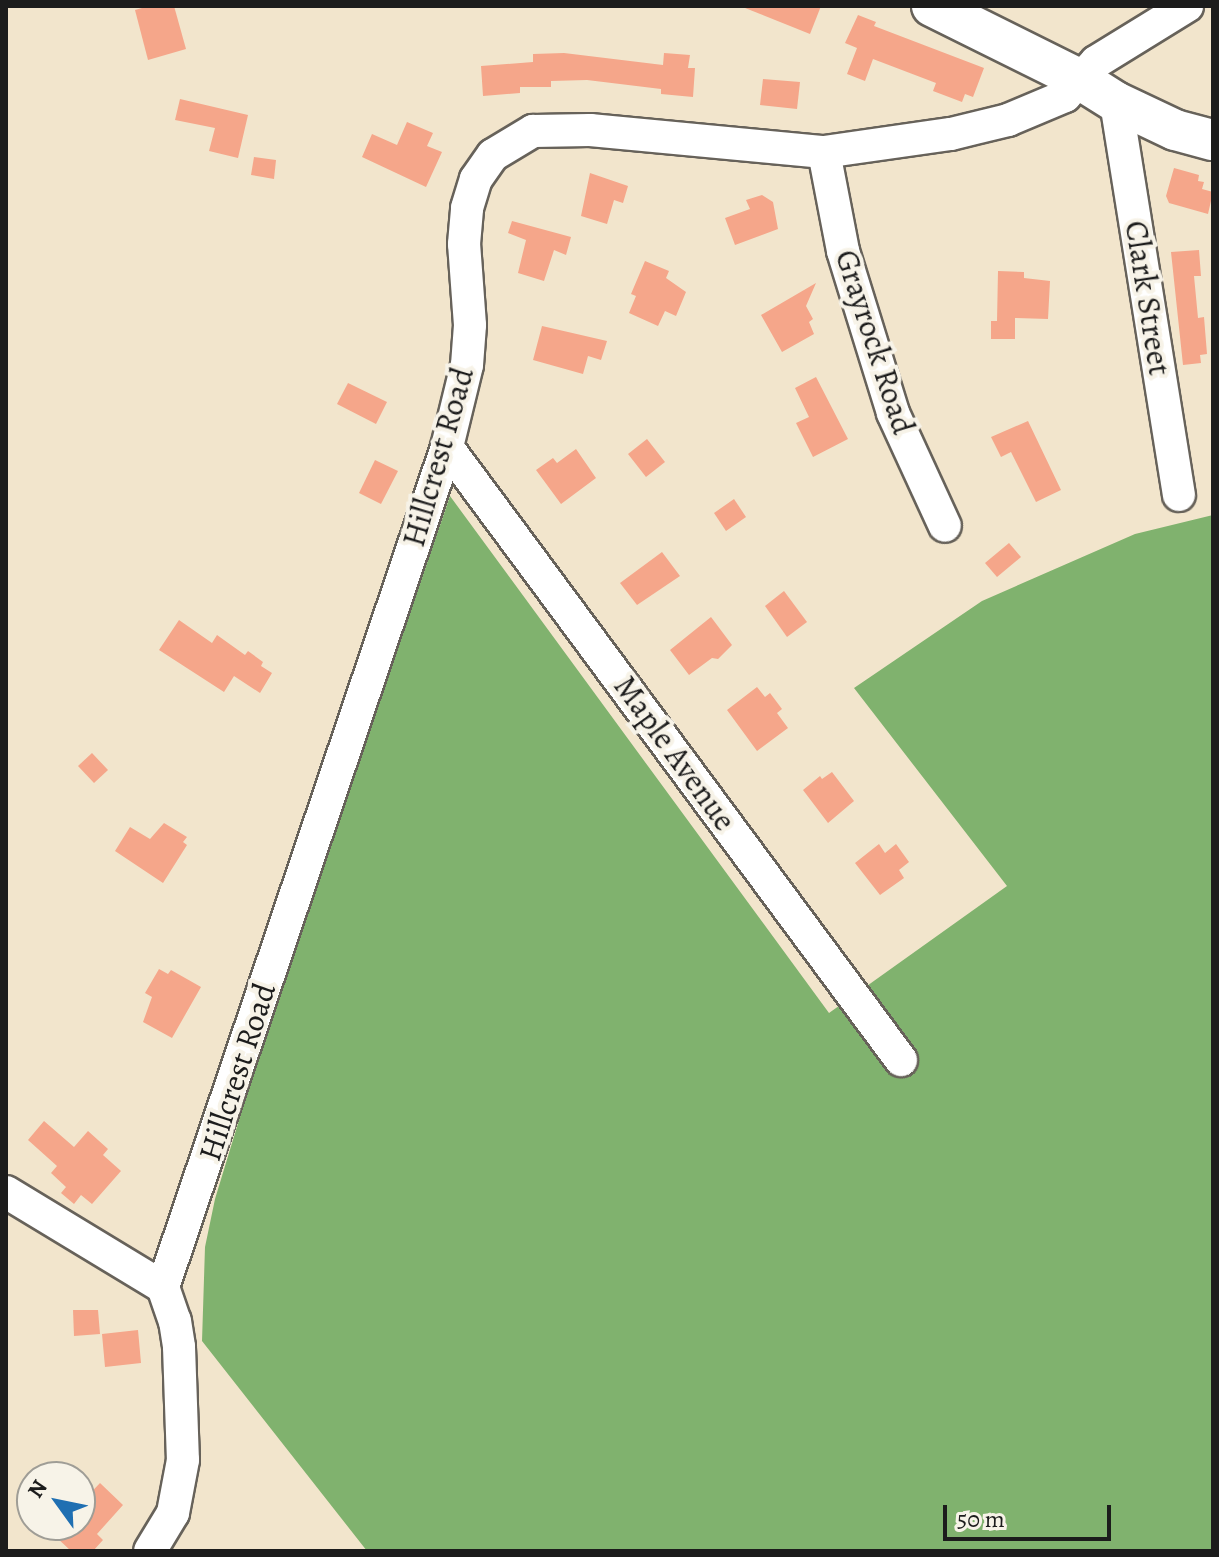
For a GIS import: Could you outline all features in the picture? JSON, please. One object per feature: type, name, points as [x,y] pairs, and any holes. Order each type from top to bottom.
[{"type":"main road","points":[[932,6],[1081,80],[1116,102],[1175,130],[1213,140]]},
{"type":"street","name":"Hillcrest Road","points":[[163,1287],[447,447],[467,365],[470,325],[464,244],[467,208],[476,179],[493,155],[533,131],[590,130],[824,152],[951,134],[1008,120],[1065,96],[1096,62],[1187,6]]},
{"type":"street","name":"Clark Street","points":[[1116,102],[1179,495]]},
{"type":"street","name":"Grayrock Road","points":[[824,152],[843,251],[893,413],[945,526]]},
{"type":"street","name":"Maple Avenue","points":[[447,447],[901,1060]]},
{"type":"street","points":[[6,1192],[163,1287],[175,1321],[179,1347],[183,1460],[173,1513],[150,1551]]},
{"type":"green space","points":[[450,496],[829,1013],[1007,886],[854,688],[982,601],[1135,534],[1213,515],[1213,1551],[367,1551],[202,1341],[205,1247],[215,1199],[259,1054]]},
{"type":"building","points":[[149,6],[174,6],[186,49],[148,60],[135,10]]},
{"type":"building","points":[[740,6],[821,6],[810,34]]},
{"type":"building","points":[[858,15],[876,22],[874,26],[984,68],[973,97],[965,94],[962,102],[933,91],[936,83],[873,59],[865,81],[847,74],[857,48],[845,43]]},
{"type":"building","points":[[564,53],[663,65],[664,53],[690,55],[688,68],[695,68],[693,97],[661,94],[661,89],[587,80],[551,81],[551,87],[520,87],[520,93],[483,96],[481,66],[533,62],[533,54]]},
{"type":"building","points":[[763,79],[800,82],[797,109],[760,105]]},
{"type":"building","points":[[180,99],[248,115],[238,158],[209,151],[215,128],[175,120]]},
{"type":"building","points":[[407,122],[433,133],[427,146],[442,152],[426,187],[362,157],[372,134],[397,145]]},
{"type":"building","points":[[254,157],[276,160],[274,179],[251,175]]},
{"type":"building","points":[[1174,168],[1199,175],[1198,181],[1204,182],[1202,189],[1213,192],[1208,214],[1169,203],[1166,196]]},
{"type":"building","points":[[590,173],[628,186],[623,203],[614,200],[607,224],[581,216]]},
{"type":"building","points":[[762,195],[773,202],[778,229],[735,245],[725,218],[750,209],[746,200]]},
{"type":"building","points":[[512,221],[571,237],[566,255],[554,250],[544,281],[518,273],[526,240],[508,233]]},
{"type":"building","points":[[1199,250],[1201,276],[1194,276],[1198,318],[1204,317],[1207,354],[1200,355],[1201,363],[1183,365],[1171,252]]},
{"type":"building","points":[[645,261],[669,271],[666,278],[686,292],[676,316],[665,311],[658,326],[629,313],[636,296],[631,294]]},
{"type":"building","points":[[998,271],[1024,272],[1024,278],[1050,281],[1048,319],[1015,318],[1015,339],[991,339],[991,321],[997,321]]},
{"type":"building","points":[[816,283],[806,306],[813,319],[809,322],[814,334],[782,352],[761,315]]},
{"type":"building","points":[[542,326],[607,341],[601,360],[588,356],[583,374],[533,360]]},
{"type":"building","points":[[816,377],[848,439],[813,457],[796,423],[809,417],[795,388]]},
{"type":"building","points":[[348,383],[387,402],[376,424],[337,404]]},
{"type":"building","points":[[1028,421],[1061,490],[1036,502],[1011,452],[1001,457],[991,437]]},
{"type":"building","points":[[647,439],[665,462],[646,477],[628,454]]},
{"type":"building","points":[[576,449],[596,478],[561,504],[536,470],[553,458],[557,463]]},
{"type":"building","points":[[375,460],[398,471],[381,504],[359,493]]},
{"type":"building","points":[[734,499],[746,517],[726,531],[714,513]]},
{"type":"building","points":[[1009,543],[1021,557],[997,577],[985,563]]},
{"type":"building","points":[[662,552],[680,576],[637,605],[620,583]]},
{"type":"building","points":[[784,591],[807,622],[787,637],[765,606]]},
{"type":"building","points":[[711,617],[732,645],[718,659],[712,658],[689,675],[670,650]]},
{"type":"building","points":[[179,620],[212,643],[217,635],[245,655],[248,651],[263,662],[261,666],[272,673],[260,693],[234,676],[224,692],[159,650]]},
{"type":"building","points":[[757,687],[765,697],[770,693],[782,709],[777,713],[788,728],[757,751],[727,710]]},
{"type":"building","points":[[92,753],[108,770],[94,783],[78,766]]},
{"type":"building","points":[[832,772],[854,801],[828,823],[803,790],[820,776],[822,779]]},
{"type":"building","points":[[164,823],[187,837],[183,842],[187,845],[163,883],[115,851],[130,827],[150,839]]},
{"type":"building","points":[[879,844],[885,853],[896,844],[909,862],[899,870],[904,878],[880,895],[855,863]]},
{"type":"building","points":[[159,969],[168,974],[171,970],[201,987],[172,1038],[143,1022],[152,997],[145,993]]},
{"type":"building","points":[[44,1121],[74,1147],[88,1131],[108,1149],[103,1155],[121,1171],[92,1204],[81,1195],[74,1204],[61,1193],[66,1187],[51,1173],[57,1166],[28,1140]]},
{"type":"building","points":[[73,1310],[98,1310],[100,1334],[74,1336]]},
{"type":"building","points":[[138,1330],[141,1363],[105,1367],[102,1334]]},
{"type":"building","points":[[100,1483],[123,1505],[97,1534],[103,1540],[93,1551],[71,1551],[60,1541],[96,1541],[96,1487]]}]
